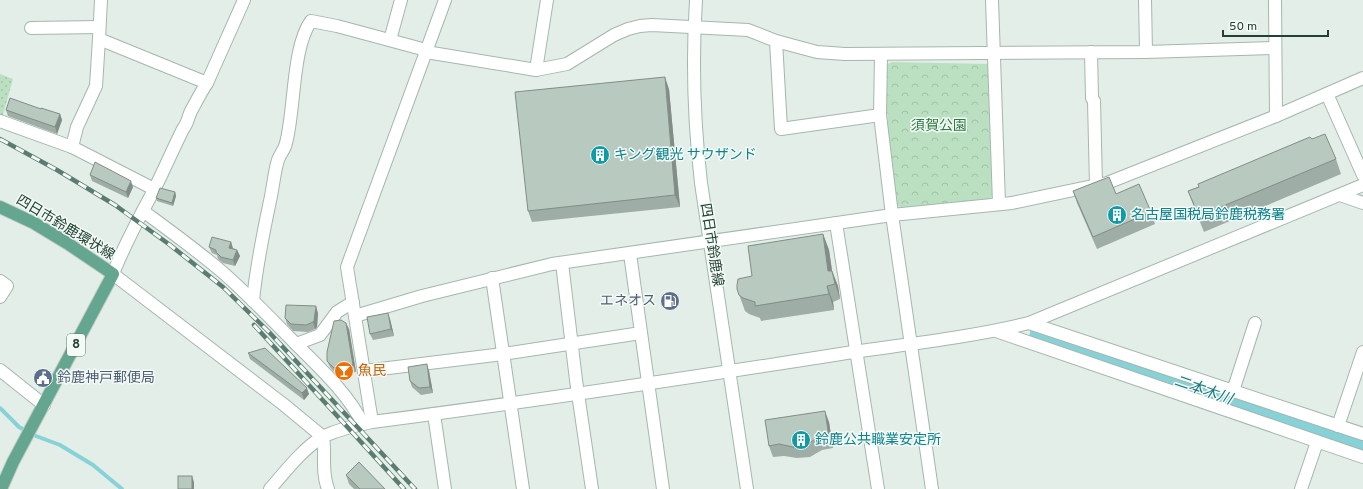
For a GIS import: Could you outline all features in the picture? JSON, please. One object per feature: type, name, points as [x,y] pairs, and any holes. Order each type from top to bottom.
[{"type":"main road","name":"四日市鈴鹿環状線","points":[[0,207],[34,223],[113,274],[13,462],[1,489]]},
{"type":"street","points":[[72,147],[77,127],[96,86],[102,0]]},
{"type":"street","points":[[244,0],[207,83],[194,108],[191,110],[187,124],[183,128],[142,211],[119,258],[113,274],[283,404],[323,437],[325,449],[323,475],[328,489]]},
{"type":"street","points":[[390,40],[401,0]]},
{"type":"street","points":[[367,423],[364,371],[347,267],[445,0]]},
{"type":"street","points":[[536,70],[547,0]]},
{"type":"street","name":"四日市鈴鹿線","points":[[696,0],[694,26],[694,79],[701,183],[747,489]]},
{"type":"street","points":[[992,0],[999,203]]},
{"type":"street","points":[[1145,0],[1146,52]]},
{"type":"street","points":[[1274,0],[1276,116]]},
{"type":"street","points":[[253,301],[261,246],[278,160],[286,145],[296,72],[302,41],[306,28],[311,21],[390,40],[426,51],[536,70],[567,64],[614,35],[628,29],[652,25],[748,30],[776,42],[817,52],[845,54],[881,55],[1146,52],[1275,48]]},
{"type":"street","points":[[31,28],[100,33],[207,83]]},
{"type":"street","points":[[776,42],[781,129],[880,114]]},
{"type":"street","points":[[1091,52],[1096,185]]},
{"type":"street","points":[[881,55],[880,114],[892,215],[932,489]]},
{"type":"street","points":[[355,316],[422,296],[492,278],[562,263],[892,215],[999,203],[1012,203],[1107,183],[1276,116],[1363,78]]},
{"type":"street","points":[[1327,94],[1363,175]]},
{"type":"street","points":[[0,121],[72,147],[154,189]]},
{"type":"street","points":[[275,488],[308,447],[323,437],[367,423],[730,371],[996,331],[1029,324],[1363,185]]},
{"type":"street","points":[[1340,195],[1363,203]]},
{"type":"street","points":[[142,211],[197,251],[253,301],[320,368],[367,423]]},
{"type":"street","points":[[836,223],[878,489]]},
{"type":"street","points":[[630,254],[663,489]]},
{"type":"street","points":[[562,263],[578,393],[592,489]]},
{"type":"street","points":[[492,278],[511,403],[522,489]]},
{"type":"street","points":[[0,281],[7,286],[0,297]]},
{"type":"street","points":[[296,344],[320,335],[337,312],[353,302]]},
{"type":"street","points":[[1233,391],[1255,323]]},
{"type":"street","points":[[1029,324],[1363,434]]},
{"type":"street","points":[[996,331],[1363,457]]},
{"type":"street","points":[[364,371],[503,354],[641,333]]},
{"type":"street","points":[[1338,426],[1363,352]]},
{"type":"street","points":[[0,370],[41,410]]},
{"type":"street","points":[[434,414],[445,489]]},
{"type":"street","points":[[1301,489],[1318,442]]},
{"type":"green space","name":"須賀公園","points":[[892,62],[990,64],[992,196],[988,201],[903,209],[895,204],[888,128],[885,65]]},
{"type":"green space","points":[[0,74],[13,79],[2,118],[0,118]]},
{"type":"building","name":"キング観光 サウザンド","points":[[665,77],[675,195],[528,211],[515,92]]},
{"type":"building","points":[[10,98],[60,114],[55,127],[6,110]]},
{"type":"building","points":[[1325,134],[1336,159],[1199,216],[1188,191],[1199,187],[1198,184],[1310,137],[1312,139]]},
{"type":"building","points":[[95,162],[131,181],[126,192],[90,175]]},
{"type":"building","name":"名古屋国税局鈴鹿税務署","points":[[1109,177],[1116,194],[1139,184],[1151,212],[1093,237],[1073,191]]},
{"type":"building","points":[[160,188],[175,192],[172,203],[156,198]]},
{"type":"building","points":[[823,234],[828,271],[832,271],[835,284],[827,286],[829,294],[755,306],[755,302],[739,295],[737,289],[738,279],[752,276],[748,246]]},
{"type":"building","points":[[212,237],[231,242],[229,248],[237,250],[233,260],[221,257],[216,250],[209,247]]},
{"type":"building","points":[[286,305],[316,306],[314,321],[306,325],[291,324],[285,318]]},
{"type":"building","points":[[388,313],[391,329],[370,334],[367,317]]},
{"type":"building","points":[[341,320],[346,323],[353,365],[334,368],[327,361],[327,352],[334,321]]},
{"type":"building","points":[[265,348],[307,388],[302,393],[248,353]]},
{"type":"building","points":[[427,364],[430,387],[419,388],[410,381],[408,367]]},
{"type":"building","points":[[825,411],[829,437],[817,438],[806,445],[793,447],[779,444],[769,446],[765,420]]},
{"type":"building","points":[[359,462],[385,489],[360,489],[346,475]]},
{"type":"building","points":[[178,476],[192,476],[192,489],[178,489]]},
{"type":"waterway","name":"二本木川","points":[[1042,336],[1363,447]]},
{"type":"waterway","points":[[0,408],[19,427],[36,436],[60,445],[93,465],[122,489]]},
{"type":"railway","points":[[0,139],[57,170],[115,205],[170,245],[223,287],[269,332],[415,489]]},
{"type":"railway","points":[[254,325],[404,489]]},
{"type":"place","name":"キング観光 サウザンド","points":[[600,155]]},
{"type":"place","name":"名古屋国税局鈴鹿税務署","points":[[1117,215]]},
{"type":"place","name":"エネオス","points":[[670,301]]},
{"type":"place","name":"魚民","points":[[344,371]]},
{"type":"place","name":"鈴鹿神戸郵便局","points":[[43,378]]},
{"type":"place","name":"鈴鹿公共職業安定所","points":[[801,440]]}]
